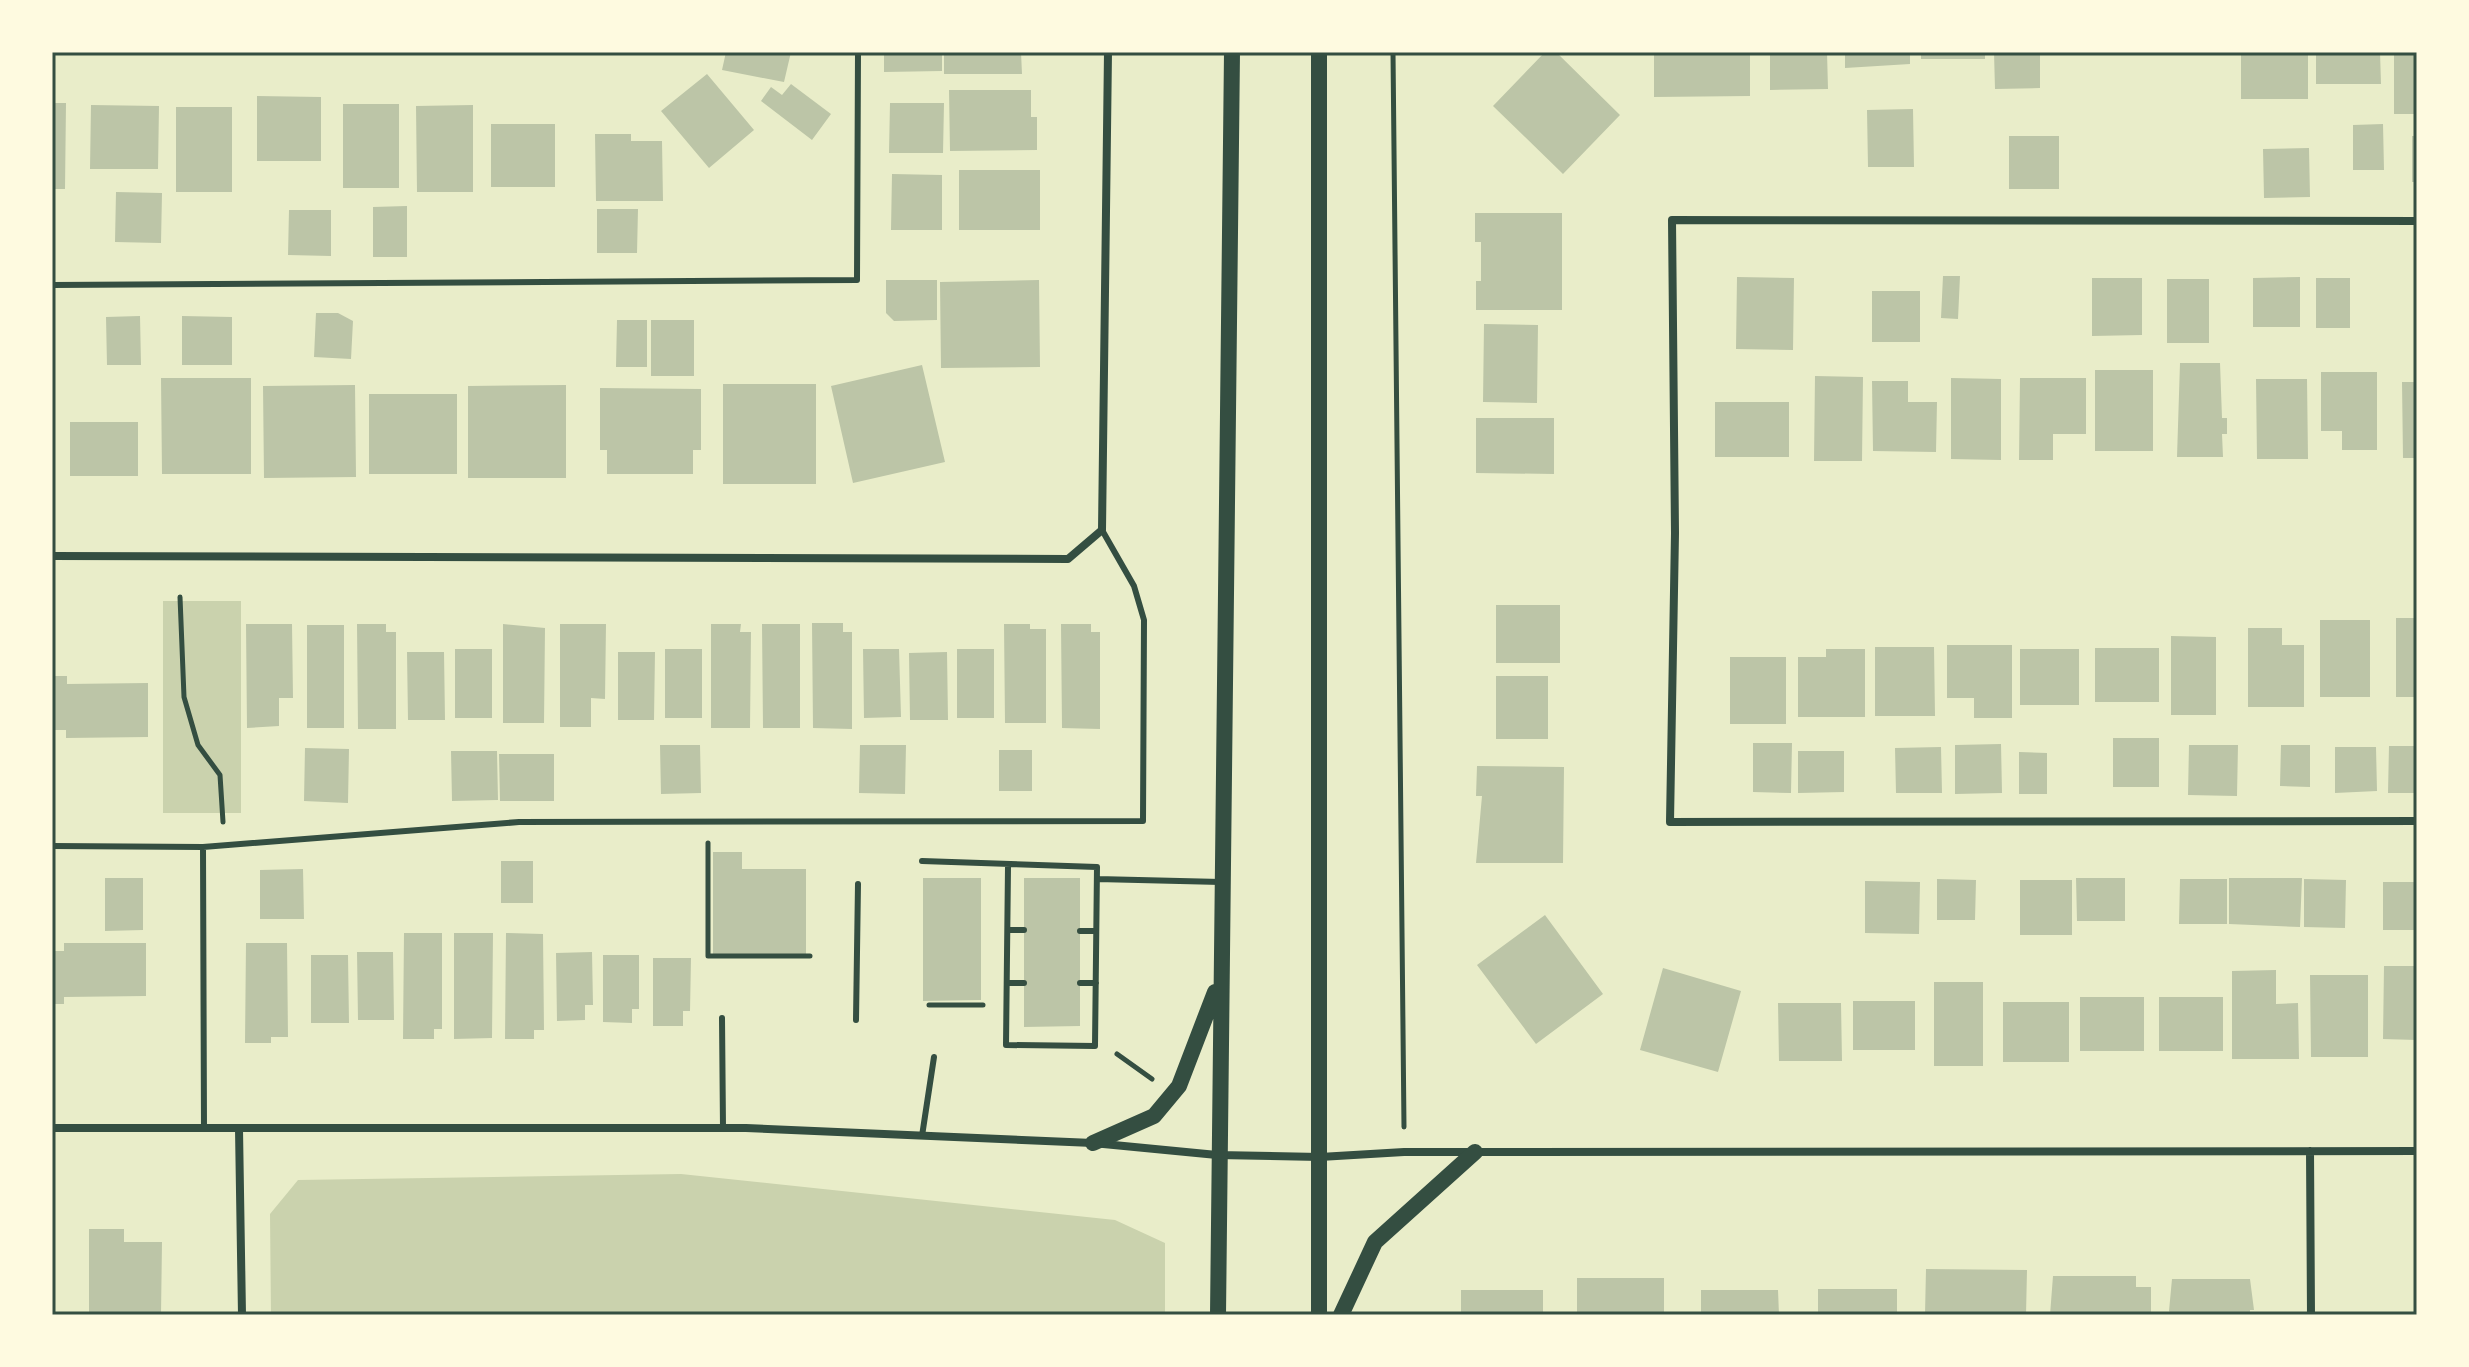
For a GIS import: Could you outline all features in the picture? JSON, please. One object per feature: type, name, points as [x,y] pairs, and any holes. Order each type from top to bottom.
[{"type":"main road","points":[[1218,1315],[1217,1155],[1232,52]]},
{"type":"main road","points":[[1319,52],[1319,1315]]},
{"type":"main road","points":[[1093,1143],[1154,1116],[1179,1086],[1220,980]]},
{"type":"main road","points":[[1341,1315],[1375,1242],[1475,1152]]},
{"type":"street","points":[[52,556],[1068,559],[1102,530],[1108,52]]},
{"type":"street","points":[[2417,221],[1672,220],[1675,533],[1670,822],[2417,821]]},
{"type":"street","points":[[52,1128],[723,1128],[1093,1143],[1217,1155],[1320,1157],[1404,1152],[2417,1151]]},
{"type":"street","points":[[239,1129],[242,1315]]},
{"type":"street","points":[[2310,1151],[2311,1315]]},
{"type":"lane","points":[[52,285],[857,280],[858,52]]},
{"type":"lane","points":[[52,846],[203,847],[519,822],[1143,821],[1144,620],[1134,586],[1102,530]]},
{"type":"lane","points":[[203,847],[204,1128]]},
{"type":"lane","points":[[922,861],[1008,867],[1097,867],[1095,1046],[1006,1045],[1008,867]]},
{"type":"lane","points":[[1097,879],[1221,882]]},
{"type":"lane","points":[[856,1020],[858,884]]},
{"type":"lane","points":[[1008,930],[1024,930]]},
{"type":"lane","points":[[1080,931],[1096,931]]},
{"type":"lane","points":[[1007,983],[1024,983]]},
{"type":"lane","points":[[1080,983],[1096,983]]},
{"type":"lane","points":[[722,1018],[723,1128]]},
{"type":"lane","points":[[922,1136],[934,1057]]},
{"type":"path","points":[[1393,52],[1404,1152]]},
{"type":"path","points":[[180,597],[184,697],[198,745],[220,775],[223,845]]},
{"type":"path","points":[[708,849],[708,956],[810,956]]},
{"type":"path","points":[[929,1005],[985,1005],[986,993]]},
{"type":"path","points":[[1117,1054],[1154,1080]]},
{"type":"green space","points":[[163,601],[241,601],[241,813],[163,813]]},
{"type":"green space","points":[[681,1174],[1115,1220],[1165,1243],[1165,1315],[271,1315],[270,1214],[298,1180]]},
{"type":"building","points":[[726,52],[791,52],[784,82],[722,70]]},
{"type":"building","points":[[884,52],[942,52],[942,71],[884,72]]},
{"type":"building","points":[[944,52],[1021,52],[1022,74],[944,74]]},
{"type":"building","points":[[1545,52],[1556,52],[1620,115],[1563,174],[1493,106]]},
{"type":"building","points":[[1654,52],[1750,52],[1750,96],[1654,97]]},
{"type":"building","points":[[1770,52],[1827,52],[1828,89],[1770,90]]},
{"type":"building","points":[[1845,52],[1910,52],[1910,64],[1845,68]]},
{"type":"building","points":[[1921,52],[1985,52],[1985,59],[1921,59]]},
{"type":"building","points":[[1994,52],[2040,52],[2040,88],[1995,89]]},
{"type":"building","points":[[2241,52],[2308,53],[2308,99],[2241,99]]},
{"type":"building","points":[[2316,52],[2380,52],[2381,84],[2316,84]]},
{"type":"building","points":[[2394,52],[2417,52],[2417,114],[2394,114]]},
{"type":"building","points":[[707,74],[754,130],[709,168],[661,111]]},
{"type":"building","points":[[791,84],[831,114],[812,140],[761,101],[771,87],[782,95]]},
{"type":"building","points":[[949,90],[1031,90],[1031,117],[1037,117],[1037,150],[950,151]]},
{"type":"building","points":[[257,96],[321,97],[321,161],[257,161]]},
{"type":"building","points":[[52,103],[66,103],[65,189],[52,189]]},
{"type":"building","points":[[890,103],[944,103],[943,153],[889,153]]},
{"type":"building","points":[[343,104],[399,104],[399,188],[343,188]]},
{"type":"building","points":[[91,105],[159,106],[158,169],[90,169]]},
{"type":"building","points":[[473,105],[473,192],[417,192],[416,106]]},
{"type":"building","points":[[176,107],[232,107],[232,192],[176,192]]},
{"type":"building","points":[[1913,109],[1914,167],[1868,167],[1867,110]]},
{"type":"building","points":[[491,124],[555,124],[555,187],[491,187]]},
{"type":"building","points":[[2383,124],[2384,170],[2353,170],[2353,125]]},
{"type":"building","points":[[595,134],[631,134],[631,141],[662,141],[663,201],[596,201]]},
{"type":"building","points":[[2009,136],[2059,136],[2059,189],[2009,189]]},
{"type":"building","points":[[2412,136],[2417,136],[2417,182],[2412,182]]},
{"type":"building","points":[[2309,148],[2310,197],[2264,198],[2263,149]]},
{"type":"building","points":[[959,170],[1040,170],[1040,230],[959,230]]},
{"type":"building","points":[[892,174],[942,175],[942,230],[891,230]]},
{"type":"building","points":[[116,192],[162,193],[161,243],[115,242]]},
{"type":"building","points":[[407,206],[407,257],[373,257],[373,207]]},
{"type":"building","points":[[597,209],[638,209],[637,253],[597,253]]},
{"type":"building","points":[[289,210],[331,210],[331,256],[288,255]]},
{"type":"building","points":[[1475,213],[1562,213],[1562,310],[1476,310],[1476,281],[1481,281],[1481,242],[1475,242]]},
{"type":"building","points":[[1943,276],[1960,276],[1958,319],[1941,318]]},
{"type":"building","points":[[1737,277],[1794,278],[1793,350],[1736,349]]},
{"type":"building","points":[[2300,277],[2300,327],[2253,327],[2253,278]]},
{"type":"building","points":[[2092,278],[2142,278],[2142,335],[2092,336]]},
{"type":"building","points":[[2316,278],[2350,278],[2350,328],[2316,328]]},
{"type":"building","points":[[2167,279],[2209,279],[2209,343],[2167,343]]},
{"type":"building","points":[[886,280],[937,280],[937,320],[894,321],[886,313]]},
{"type":"building","points":[[1039,280],[1040,367],[941,368],[940,282]]},
{"type":"building","points":[[1872,291],[1920,291],[1920,342],[1872,342]]},
{"type":"building","points":[[316,313],[338,313],[353,321],[351,359],[314,357]]},
{"type":"building","points":[[140,316],[141,365],[107,365],[106,317]]},
{"type":"building","points":[[182,316],[232,317],[232,365],[182,365]]},
{"type":"building","points":[[617,320],[647,320],[647,367],[616,367]]},
{"type":"building","points":[[651,320],[694,320],[694,376],[651,376]]},
{"type":"building","points":[[1484,324],[1538,325],[1537,403],[1483,402]]},
{"type":"building","points":[[2180,363],[2220,363],[2222,418],[2227,418],[2227,434],[2222,434],[2223,457],[2177,457]]},
{"type":"building","points":[[922,365],[945,462],[853,483],[831,386]]},
{"type":"building","points":[[2095,370],[2153,370],[2153,451],[2095,451]]},
{"type":"building","points":[[2321,372],[2377,372],[2377,450],[2342,450],[2342,431],[2321,431]]},
{"type":"building","points":[[1815,376],[1863,377],[1862,461],[1814,461]]},
{"type":"building","points":[[161,378],[251,378],[251,474],[162,474]]},
{"type":"building","points":[[1951,378],[2001,379],[2001,460],[1951,459]]},
{"type":"building","points":[[2020,378],[2086,378],[2086,434],[2053,434],[2053,460],[2019,460]]},
{"type":"building","points":[[2256,379],[2307,379],[2308,459],[2257,459]]},
{"type":"building","points":[[1872,381],[1908,381],[1908,402],[1937,402],[1936,452],[1873,451]]},
{"type":"building","points":[[2402,382],[2417,382],[2417,458],[2403,458]]},
{"type":"building","points":[[723,384],[816,384],[816,484],[723,484]]},
{"type":"building","points":[[355,385],[356,477],[264,478],[263,386]]},
{"type":"building","points":[[566,385],[566,478],[468,478],[468,386]]},
{"type":"building","points":[[600,388],[701,389],[701,450],[693,450],[693,474],[607,474],[607,450],[600,450]]},
{"type":"building","points":[[369,394],[457,394],[457,474],[369,474]]},
{"type":"building","points":[[1715,402],[1789,402],[1789,457],[1715,457]]},
{"type":"building","points":[[1476,418],[1554,418],[1554,474],[1476,473]]},
{"type":"building","points":[[70,422],[138,422],[138,476],[70,476]]},
{"type":"building","points":[[1496,605],[1560,605],[1560,663],[1496,663]]},
{"type":"building","points":[[2396,618],[2417,618],[2417,697],[2396,697]]},
{"type":"building","points":[[2320,620],[2370,620],[2370,697],[2320,697]]},
{"type":"building","points":[[812,623],[843,623],[843,632],[852,632],[852,729],[813,728]]},
{"type":"building","points":[[246,624],[292,624],[293,698],[279,698],[279,726],[247,728]]},
{"type":"building","points":[[357,624],[386,624],[386,632],[396,632],[396,729],[358,729]]},
{"type":"building","points":[[503,624],[545,628],[544,723],[503,723]]},
{"type":"building","points":[[560,624],[606,624],[605,699],[591,698],[591,727],[560,727]]},
{"type":"building","points":[[711,624],[741,624],[740,632],[751,632],[750,728],[711,728]]},
{"type":"building","points":[[762,624],[800,624],[800,728],[763,728]]},
{"type":"building","points":[[1004,624],[1030,624],[1030,629],[1046,629],[1046,723],[1005,723]]},
{"type":"building","points":[[1061,624],[1091,624],[1091,632],[1100,632],[1100,729],[1062,728]]},
{"type":"building","points":[[307,625],[344,625],[344,728],[307,728]]},
{"type":"building","points":[[2248,628],[2282,628],[2282,645],[2304,645],[2304,707],[2248,707]]},
{"type":"building","points":[[2171,636],[2216,637],[2216,715],[2171,715]]},
{"type":"building","points":[[1947,645],[2012,645],[2012,718],[1974,718],[1974,698],[1947,698]]},
{"type":"building","points":[[1875,647],[1934,647],[1935,716],[1875,716]]},
{"type":"building","points":[[2095,648],[2159,648],[2159,702],[2095,702]]},
{"type":"building","points":[[455,649],[492,649],[492,718],[455,718]]},
{"type":"building","points":[[665,649],[702,649],[702,718],[665,718]]},
{"type":"building","points":[[863,649],[899,649],[901,717],[864,718]]},
{"type":"building","points":[[957,649],[994,649],[994,718],[957,718]]},
{"type":"building","points":[[1826,649],[1865,649],[1865,717],[1798,717],[1798,657],[1826,657]]},
{"type":"building","points":[[2020,649],[2079,649],[2079,705],[2020,705]]},
{"type":"building","points":[[407,652],[444,652],[445,720],[408,720]]},
{"type":"building","points":[[618,652],[655,652],[654,720],[618,720]]},
{"type":"building","points":[[947,652],[948,720],[910,720],[909,653]]},
{"type":"building","points":[[1730,657],[1786,657],[1786,724],[1730,724]]},
{"type":"building","points":[[52,676],[67,676],[67,684],[148,683],[148,737],[66,738],[66,730],[52,730]]},
{"type":"building","points":[[1496,676],[1548,676],[1548,739],[1496,739]]},
{"type":"building","points":[[2113,738],[2159,738],[2159,787],[2113,787]]},
{"type":"building","points":[[1753,743],[1792,743],[1791,793],[1753,792]]},
{"type":"building","points":[[2001,744],[2002,793],[1955,794],[1955,745]]},
{"type":"building","points":[[660,745],[700,745],[701,793],[661,794]]},
{"type":"building","points":[[860,745],[906,745],[905,794],[859,793]]},
{"type":"building","points":[[2189,745],[2238,745],[2237,796],[2188,795]]},
{"type":"building","points":[[2281,745],[2310,745],[2310,787],[2280,786]]},
{"type":"building","points":[[2389,746],[2417,746],[2417,793],[2388,793]]},
{"type":"building","points":[[1941,747],[1942,793],[1896,793],[1895,748]]},
{"type":"building","points":[[2335,747],[2376,747],[2377,791],[2335,793]]},
{"type":"building","points":[[305,748],[349,749],[348,803],[304,801]]},
{"type":"building","points":[[999,750],[1032,750],[1032,791],[999,791]]},
{"type":"building","points":[[451,751],[497,751],[498,800],[452,801]]},
{"type":"building","points":[[1798,751],[1844,751],[1844,792],[1798,793]]},
{"type":"building","points":[[2019,752],[2047,753],[2047,794],[2019,794]]},
{"type":"building","points":[[499,754],[554,754],[554,801],[500,801]]},
{"type":"building","points":[[1477,766],[1564,767],[1563,863],[1476,863],[1482,796],[1476,796]]},
{"type":"building","points":[[713,852],[742,852],[742,869],[806,869],[806,954],[713,954]]},
{"type":"building","points":[[501,861],[533,861],[533,903],[501,903]]},
{"type":"building","points":[[303,869],[304,919],[260,919],[260,870]]},
{"type":"building","points":[[105,878],[143,878],[143,930],[105,931]]},
{"type":"building","points":[[923,878],[981,878],[981,1000],[923,1001]]},
{"type":"building","points":[[1024,878],[1080,878],[1080,1026],[1024,1027]]},
{"type":"building","points":[[2076,878],[2125,878],[2125,921],[2077,921]]},
{"type":"building","points":[[2229,878],[2302,878],[2300,927],[2229,924]]},
{"type":"building","points":[[1937,879],[1976,880],[1975,920],[1937,920]]},
{"type":"building","points":[[2180,879],[2227,879],[2227,924],[2179,924]]},
{"type":"building","points":[[2304,879],[2346,880],[2345,928],[2304,927]]},
{"type":"building","points":[[2020,880],[2072,880],[2072,935],[2020,935]]},
{"type":"building","points":[[1865,881],[1920,882],[1919,934],[1865,933]]},
{"type":"building","points":[[2383,882],[2417,882],[2417,930],[2383,930]]},
{"type":"building","points":[[1545,915],[1603,994],[1536,1044],[1477,965]]},
{"type":"building","points":[[404,933],[442,933],[442,1029],[434,1029],[434,1039],[403,1039]]},
{"type":"building","points":[[454,933],[493,933],[492,1038],[454,1039]]},
{"type":"building","points":[[506,933],[543,934],[544,1030],[534,1030],[534,1039],[505,1039]]},
{"type":"building","points":[[64,943],[146,943],[146,996],[64,997],[64,1004],[52,1004],[52,951],[64,951]]},
{"type":"building","points":[[246,943],[287,943],[288,1037],[271,1037],[271,1043],[245,1043]]},
{"type":"building","points":[[357,952],[393,952],[394,1020],[358,1020]]},
{"type":"building","points":[[592,952],[593,1005],[585,1005],[585,1020],[557,1021],[556,953]]},
{"type":"building","points":[[311,955],[348,955],[349,1023],[311,1023]]},
{"type":"building","points":[[603,955],[639,955],[639,1009],[632,1009],[632,1023],[603,1022]]},
{"type":"building","points":[[653,958],[691,958],[690,1011],[683,1011],[683,1026],[653,1026]]},
{"type":"building","points":[[2384,966],[2417,966],[2417,1040],[2383,1039]]},
{"type":"building","points":[[1663,968],[1741,991],[1718,1072],[1640,1050]]},
{"type":"building","points":[[2276,970],[2276,1004],[2298,1003],[2299,1059],[2232,1059],[2232,971]]},
{"type":"building","points":[[2310,975],[2368,975],[2368,1057],[2311,1057]]},
{"type":"building","points":[[1934,982],[1983,982],[1983,1066],[1934,1066]]},
{"type":"building","points":[[2080,997],[2144,997],[2144,1051],[2080,1051]]},
{"type":"building","points":[[2159,997],[2223,997],[2223,1051],[2159,1051]]},
{"type":"building","points":[[1853,1001],[1915,1001],[1915,1050],[1853,1050]]},
{"type":"building","points":[[2003,1002],[2069,1002],[2069,1062],[2003,1062]]},
{"type":"building","points":[[1778,1003],[1841,1003],[1842,1061],[1779,1061]]},
{"type":"building","points":[[89,1229],[124,1229],[124,1242],[162,1242],[161,1315],[89,1315]]},
{"type":"building","points":[[1926,1269],[2027,1270],[2026,1315],[1925,1315]]},
{"type":"building","points":[[2053,1276],[2136,1276],[2136,1287],[2151,1287],[2151,1315],[2050,1315]]},
{"type":"building","points":[[1577,1278],[1664,1278],[1664,1315],[1577,1315]]},
{"type":"building","points":[[2172,1279],[2250,1279],[2254,1310],[2250,1310],[2250,1315],[2172,1315],[2169,1311]]},
{"type":"building","points":[[1818,1289],[1897,1289],[1897,1315],[1818,1315]]},
{"type":"building","points":[[1461,1290],[1543,1290],[1543,1315],[1461,1315]]},
{"type":"building","points":[[1701,1290],[1778,1290],[1779,1315],[1701,1315]]}]
